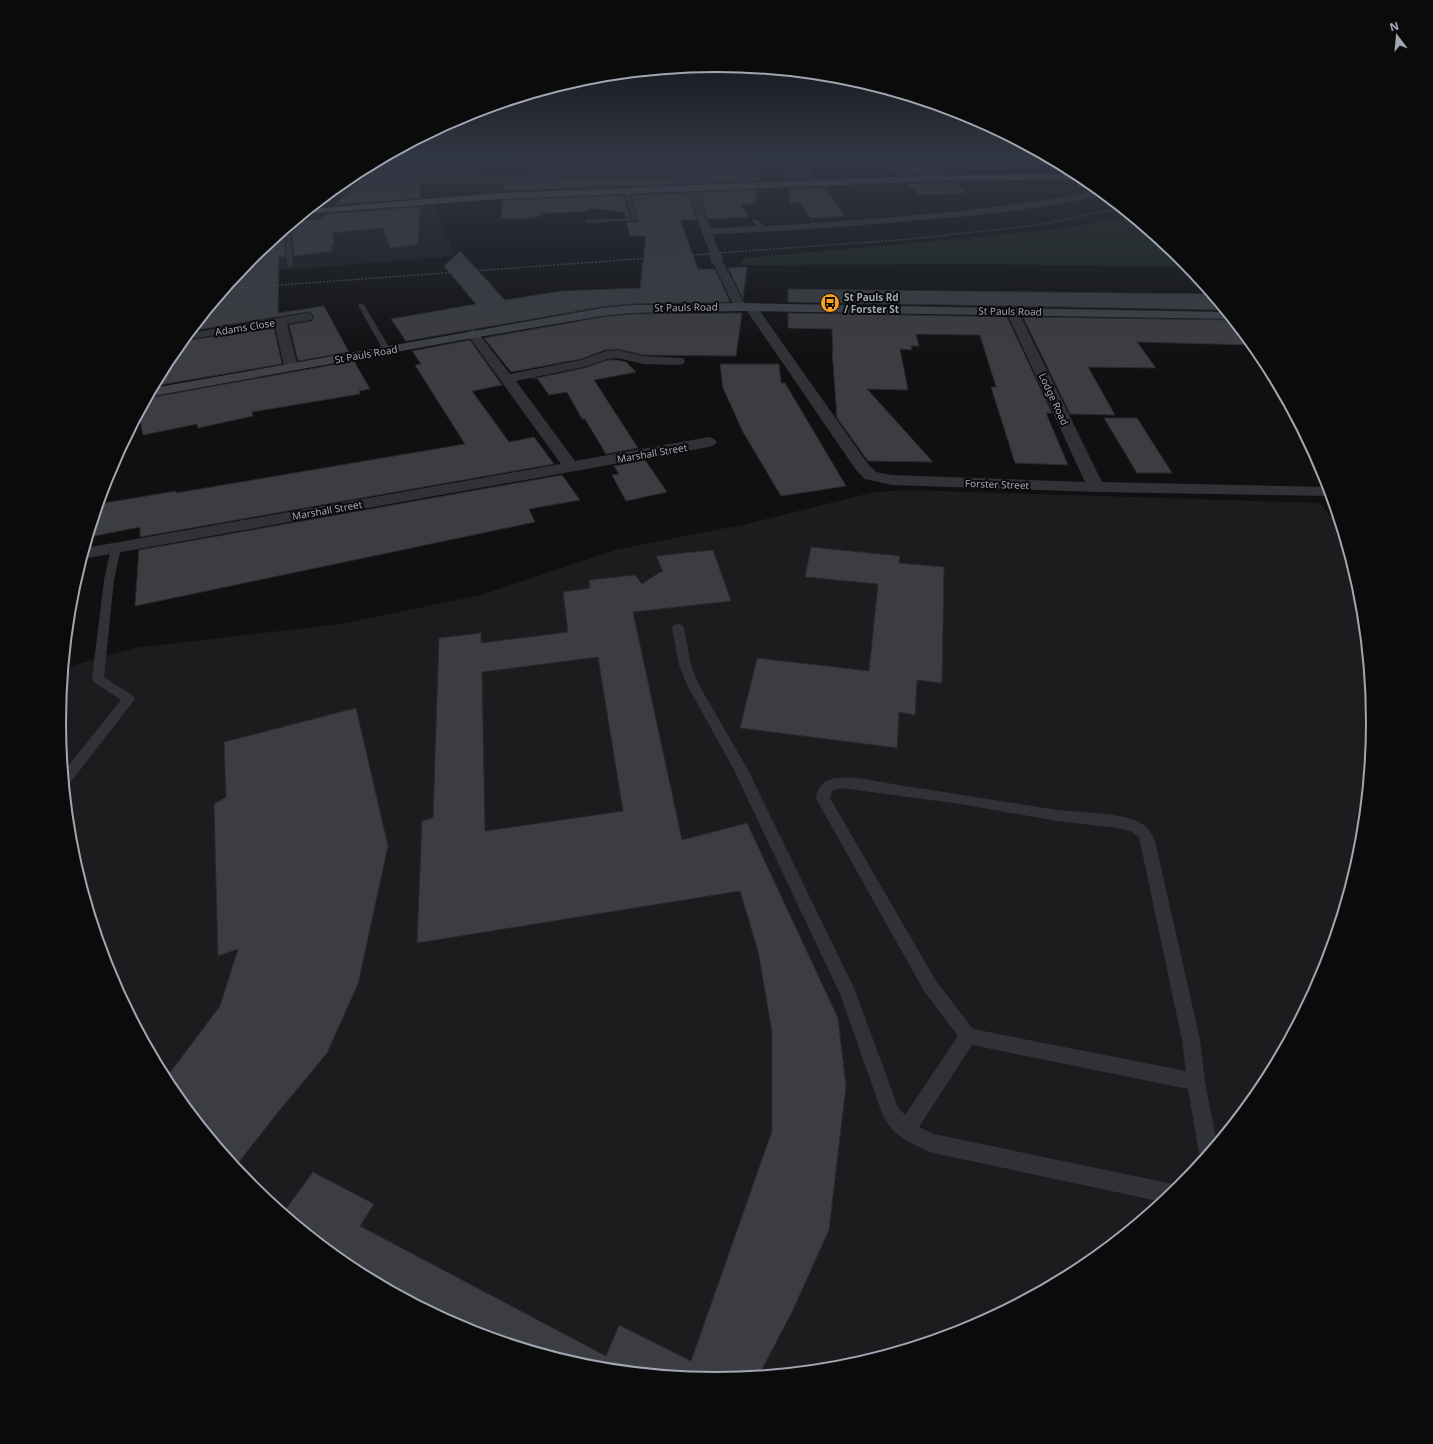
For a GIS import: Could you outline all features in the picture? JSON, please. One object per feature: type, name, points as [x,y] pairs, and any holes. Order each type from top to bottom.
[{"type":"main road","name":"St Pauls Road","points":[[156,392],[473,334],[617,310],[663,307],[745,307],[1225,316]]},
{"type":"street","name":"Forster Street","points":[[704,223],[717,260],[745,307],[862,467],[871,476],[891,480],[1096,487],[1324,492]]},
{"type":"street","points":[[708,235],[844,223]]},
{"type":"street","name":"Lodge Road","points":[[1012,311],[1096,487]]},
{"type":"street","name":"Adams Close","points":[[194,335],[307,317]]},
{"type":"street","name":"Adams Close","points":[[280,322],[291,367]]},
{"type":"street","points":[[473,334],[571,467]]},
{"type":"street","points":[[507,379],[584,363],[606,355],[617,354],[643,360],[678,361]]},
{"type":"street","name":"Marshall Street","points":[[88,553],[709,442]]},
{"type":"lane","points":[[758,223],[765,230]]},
{"type":"lane","points":[[288,233],[290,266]]},
{"type":"lane","points":[[361,305],[387,350]]},
{"type":"lane","points":[[68,775],[130,698],[98,679],[109,580],[116,548]]},
{"type":"lane","points":[[678,628],[685,665],[693,685],[741,770],[845,986],[891,1113],[906,1131],[933,1143],[1165,1192]]},
{"type":"lane","points":[[1196,1082],[968,1036],[930,986],[823,798],[824,790],[828,785],[839,783],[853,784],[960,799],[1057,815],[1117,822],[1134,826],[1145,834],[1149,845],[1191,1040],[1196,1082],[1208,1148]]},
{"type":"lane","points":[[906,1131],[968,1036]]},
{"type":"shaded area","points":[[300,223],[442,223],[455,256],[246,273]]},
{"type":"shaded area","points":[[1091,223],[1133,223],[1181,267],[984,264],[739,265],[744,258],[1042,231]]},
{"type":"shaded area","points":[[910,490],[1319,503],[1334,520],[1345,554],[1355,595],[1366,679],[1366,765],[1361,807],[1355,849],[1345,890],[1317,971],[1300,1010],[1280,1047],[1257,1083],[1233,1118],[1206,1151],[1176,1182],[1145,1211],[1078,1263],[1042,1285],[965,1323],[926,1338],[843,1360],[801,1367],[759,1371],[716,1372],[674,1371],[632,1367],[590,1360],[507,1338],[468,1323],[391,1285],[355,1263],[288,1211],[227,1151],[200,1118],[176,1083],[153,1047],[133,1010],[101,931],[88,890],[78,849],[67,765],[66,722],[68,667],[134,648],[341,624],[481,595],[615,550],[746,524],[874,492]]},
{"type":"building","points":[[300,223],[419,223],[418,244],[390,248],[383,228],[332,233],[334,245],[331,245],[333,251],[294,256],[291,230]]},
{"type":"building","points":[[626,223],[681,223],[698,269],[715,269],[730,302],[631,304],[602,307],[406,341],[391,319],[476,304],[444,266],[460,251],[505,300],[562,291],[640,288],[646,236],[630,236]]},
{"type":"building","points":[[284,237],[285,257],[279,257],[278,313],[324,306],[349,352],[298,361],[289,325],[312,321],[314,316],[307,312],[197,330],[227,293]]},
{"type":"building","points":[[747,267],[743,298],[728,268]]},
{"type":"building","points":[[788,289],[1207,294],[1220,310],[788,302]]},
{"type":"building","points":[[742,313],[736,356],[643,355],[617,349],[605,350],[581,359],[511,372],[484,338],[602,317],[631,314]]},
{"type":"building","points":[[788,313],[1007,317],[1052,413],[1046,413],[1068,465],[1015,463],[991,387],[996,387],[980,335],[916,334],[919,346],[911,346],[912,350],[900,349],[908,390],[867,389],[933,462],[868,461],[837,418],[832,329],[788,328]]},
{"type":"building","points":[[1023,317],[1228,320],[1246,345],[1137,342],[1156,368],[1088,367],[1115,415],[1070,414]]},
{"type":"building","points":[[274,328],[282,364],[161,385],[191,340]]},
{"type":"building","points":[[470,340],[502,385],[472,391],[509,442],[534,437],[554,464],[140,537],[140,527],[94,536],[105,503],[176,491],[176,493],[465,444],[415,365],[421,364],[412,351]]},
{"type":"building","points":[[608,360],[626,362],[636,372],[594,380],[638,448],[606,454],[585,419],[582,419],[567,392],[549,395],[537,378],[532,379],[584,368]]},
{"type":"building","points":[[354,361],[370,389],[359,391],[360,394],[252,412],[253,416],[198,428],[197,424],[143,435],[140,421],[153,397]]},
{"type":"building","points":[[720,364],[779,364],[781,383],[785,383],[846,486],[781,496],[743,432],[723,388]]},
{"type":"building","points":[[1104,418],[1137,418],[1172,473],[1137,473]]},
{"type":"building","points":[[645,460],[667,492],[626,501],[612,475],[619,474],[614,466]]},
{"type":"building","points":[[562,475],[580,500],[529,509],[535,522],[135,606],[139,550]]},
{"type":"building","points":[[811,547],[900,556],[899,563],[944,567],[942,683],[917,680],[915,715],[899,712],[897,748],[740,728],[757,658],[869,671],[878,584],[805,577]]},
{"type":"building","points":[[713,550],[731,601],[633,612],[682,840],[747,823],[838,1018],[846,1086],[829,1230],[792,1312],[761,1371],[674,1371],[632,1367],[590,1360],[507,1338],[468,1323],[391,1285],[355,1263],[321,1238],[286,1209],[313,1172],[374,1204],[360,1226],[606,1356],[619,1325],[691,1361],[772,1131],[772,1032],[758,951],[740,891],[417,943],[422,821],[433,818],[439,638],[481,633],[481,643],[568,632],[563,592],[590,588],[589,580],[635,575],[642,584],[660,572],[663,572],[656,556]],"holes":[[[598,657],[623,811],[485,831],[482,672]]]},
{"type":"building","points":[[356,708],[388,846],[358,984],[327,1053],[238,1163],[200,1118],[169,1073],[220,1006],[238,949],[218,956],[214,804],[226,797],[224,742]]},
{"type":"railway","points":[[231,289],[911,239],[1046,223]]},
{"type":"place","name":"St Pauls Rd / Forster St","points":[[830,303]]}]
